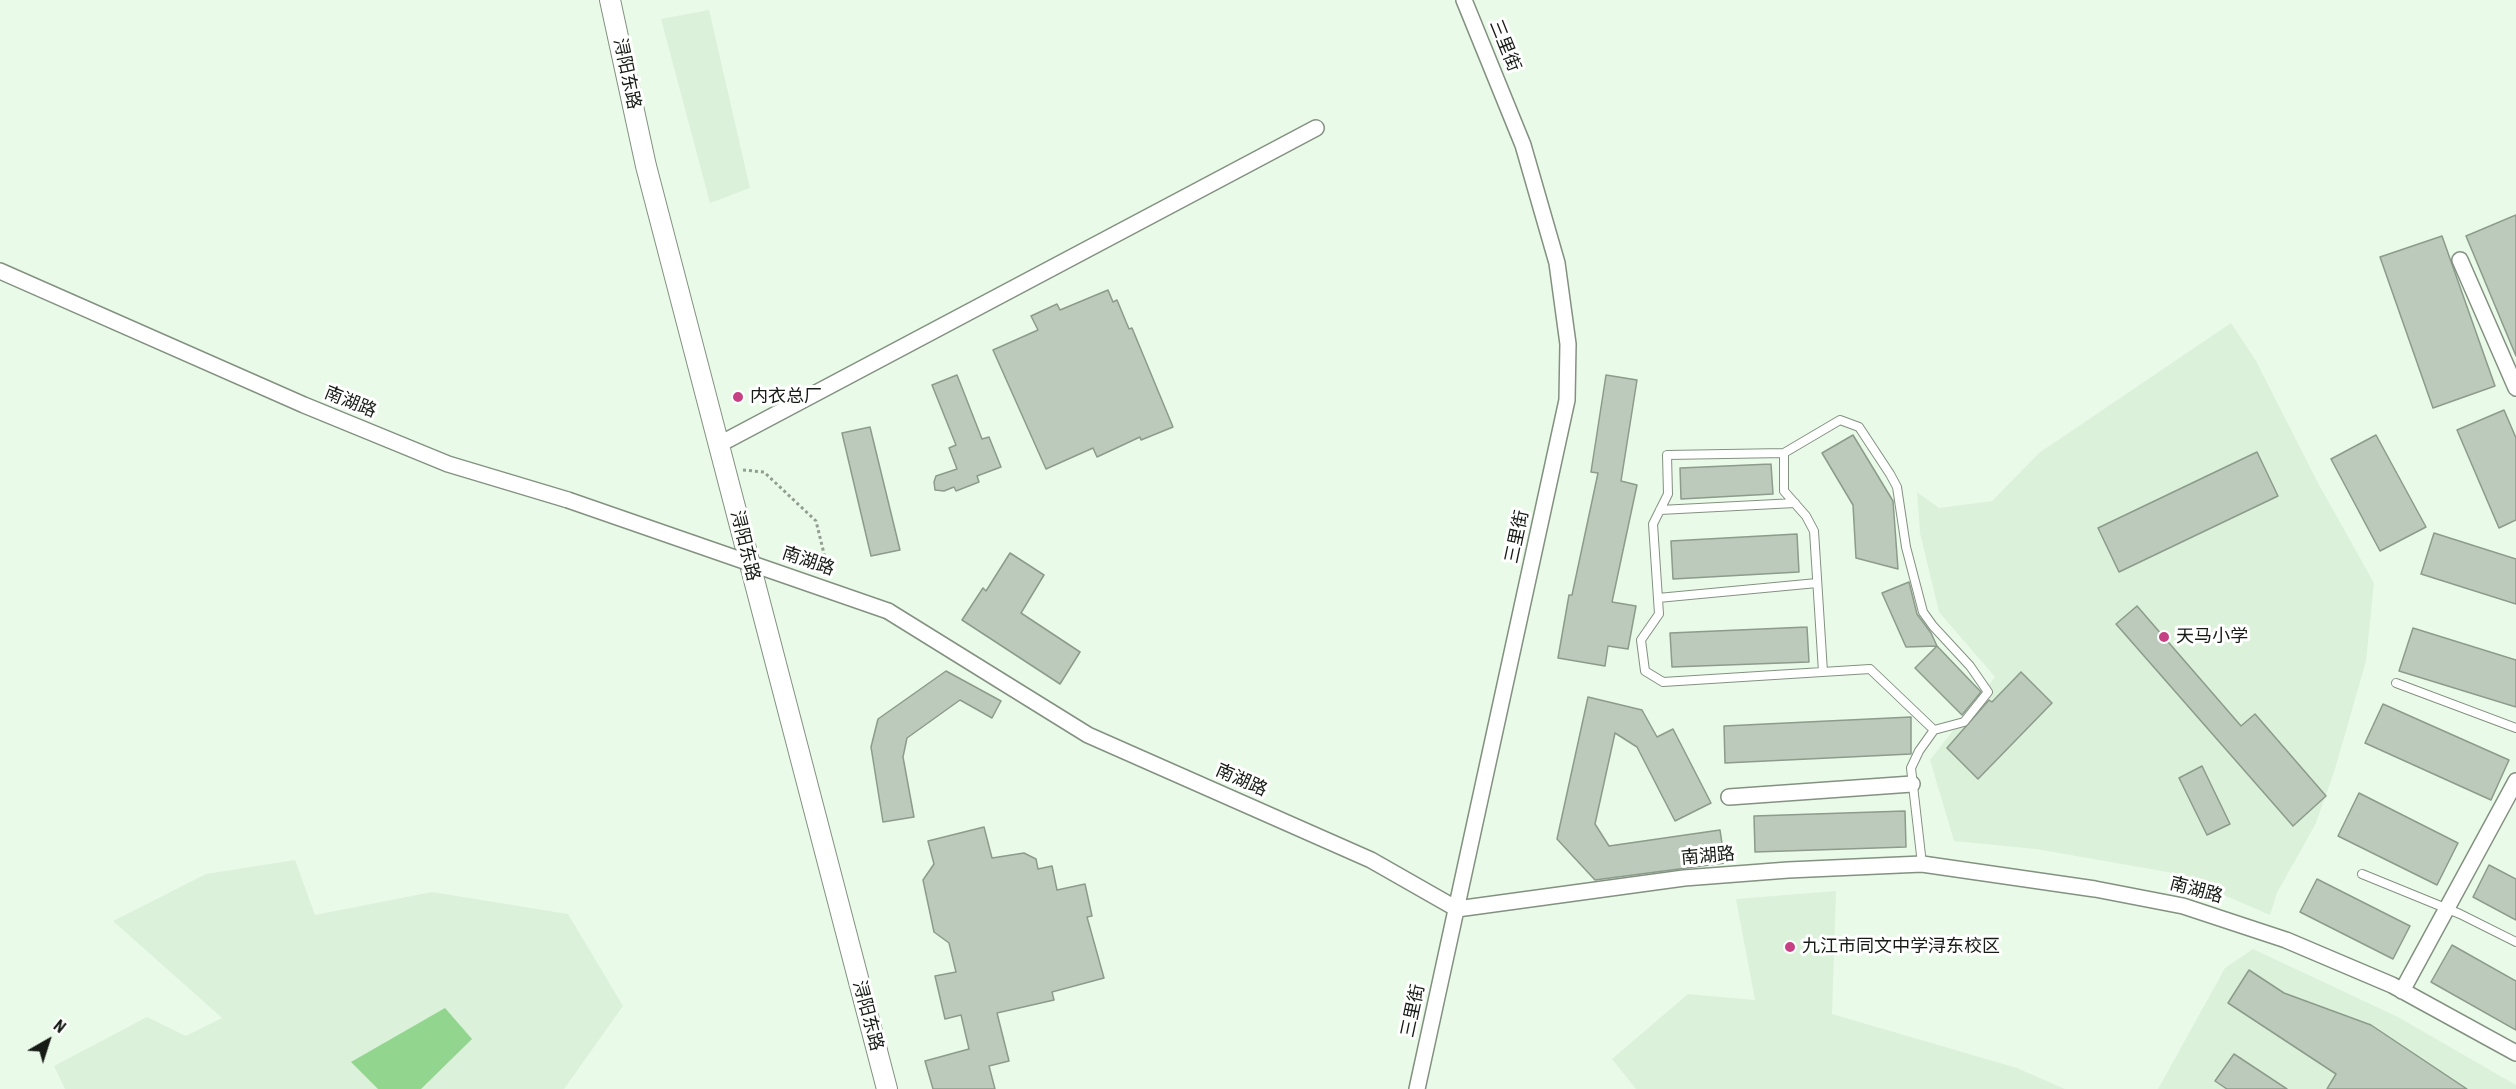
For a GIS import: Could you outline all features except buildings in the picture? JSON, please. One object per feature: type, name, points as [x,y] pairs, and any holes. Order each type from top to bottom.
[{"type":"main road","name":"浔阳东路","points":[[610,0],[646,166],[887,1089]]},
{"type":"street","name":"三里街","points":[[1417,1089],[1568,400],[1568,344],[1557,263],[1523,145],[1464,0]]},
{"type":"street","points":[[718,445],[1316,128]]},
{"type":"street","points":[[2460,260],[2516,388]]},
{"type":"street","name":"南湖路","points":[[0,271],[304,405],[448,464],[568,500],[888,611],[1088,735],[1371,860],[1457,909],[1684,878],[1788,870],[1922,864],[2095,889],[2183,906],[2286,940],[2402,990],[2516,1053]]},
{"type":"street","points":[[2402,990],[2516,781]]},
{"type":"street","points":[[1729,797],[1912,784]]},
{"type":"lane","points":[[1922,864],[1911,768],[1919,751],[1934,730],[1964,722],[1988,692],[1970,666],[1923,612],[1906,547],[1897,487],[1890,474],[1859,427],[1840,420],[1784,453],[1667,455],[1668,494],[1653,524],[1659,614],[1641,640],[1645,672],[1663,682],[1870,669],[1934,730]]},
{"type":"lane","points":[[1784,453],[1784,491],[1806,516],[1814,531],[1823,672]]},
{"type":"lane","points":[[1660,510],[1795,503]]},
{"type":"lane","points":[[1658,598],[1817,583]]},
{"type":"lane","points":[[2396,683],[2516,728]]},
{"type":"lane","points":[[2362,874],[2446,908],[2516,942]]},
{"type":"path","points":[[724,468],[764,472],[816,521],[833,592]]},
{"type":"shaded area","points":[[709,10],[750,188],[710,203],[661,19]]},
{"type":"shaded area","name":"天马小学","points":[[2231,323],[2256,361],[2318,483],[2374,583],[2366,661],[2335,769],[2316,823],[2277,893],[2270,915],[2173,873],[2036,849],[1954,841],[1930,760],[1995,677],[1939,612],[1920,533],[1917,492],[1939,508],[1992,501],[2039,453]]},
{"type":"shaded area","points":[[295,860],[315,915],[432,892],[568,914],[623,1006],[564,1089],[65,1089],[54,1066],[147,1017],[186,1036],[222,1018],[113,921],[206,874]]},
{"type":"shaded area","name":"九江市同文中学浔东校区","points":[[1836,891],[1832,1014],[2017,1068],[2065,1089],[1636,1089],[1612,1059],[1688,994],[1755,1000],[1736,899]]},
{"type":"shaded area","points":[[2253,949],[2398,1017],[2516,1085],[2516,1089],[2158,1089],[2225,968]]},
{"type":"shaded area","points":[[445,1008],[472,1039],[421,1089],[378,1089],[351,1062]]},
{"type":"place","name":"内衣总厂","points":[[738,397]]},
{"type":"place","name":"天马小学","points":[[2164,637]]},
{"type":"place","name":"九江市同文中学浔东校区","points":[[1790,947]]}]
